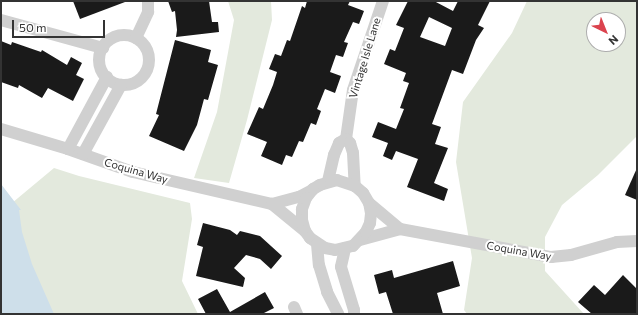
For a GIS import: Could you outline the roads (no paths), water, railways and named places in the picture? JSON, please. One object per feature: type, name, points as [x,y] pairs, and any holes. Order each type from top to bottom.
[{"type":"street","points":[[136,38],[148,12],[148,1]]},
{"type":"street","name":"Vintage Isle Lane","points":[[346,139],[353,90],[383,1]]},
{"type":"street","points":[[1,20],[103,48]]},
{"type":"street","points":[[124,35],[136,38],[145,46],[149,54],[147,70],[136,82],[121,85],[107,77],[100,63],[103,48],[108,41],[115,36],[124,35]]},
{"type":"street","points":[[68,149],[107,77]]},
{"type":"street","points":[[83,154],[121,85]]},
{"type":"street","name":"Coquina Way","points":[[1,129],[68,149],[132,172],[272,204],[305,231]]},
{"type":"street","name":"Vintage Isle Lane","points":[[328,181],[334,155],[339,143],[346,139]]},
{"type":"street","name":"Vintage Isle Lane","points":[[346,139],[350,143],[353,154],[355,186]]},
{"type":"street","points":[[337,180],[355,186],[363,193],[369,203],[371,213],[370,223],[366,232],[360,240],[344,249],[335,250],[317,244],[305,231],[302,220],[302,209],[306,198],[313,189],[328,181],[337,180]]},
{"type":"street","name":"Coquina Way","points":[[272,204],[299,197],[313,189]]},
{"type":"street","name":"Coquina Way","points":[[369,203],[400,229]]},
{"type":"street","name":"Coquina Way","points":[[360,240],[400,229],[551,257],[571,255],[616,242],[637,241]]},
{"type":"street","points":[[317,244],[325,285],[336,310],[350,298]]},
{"type":"street","points":[[344,249],[341,267],[354,314]]},
{"type":"water","points":[[1,184],[21,210],[19,210],[22,232],[32,264],[54,314],[1,314]]}]
